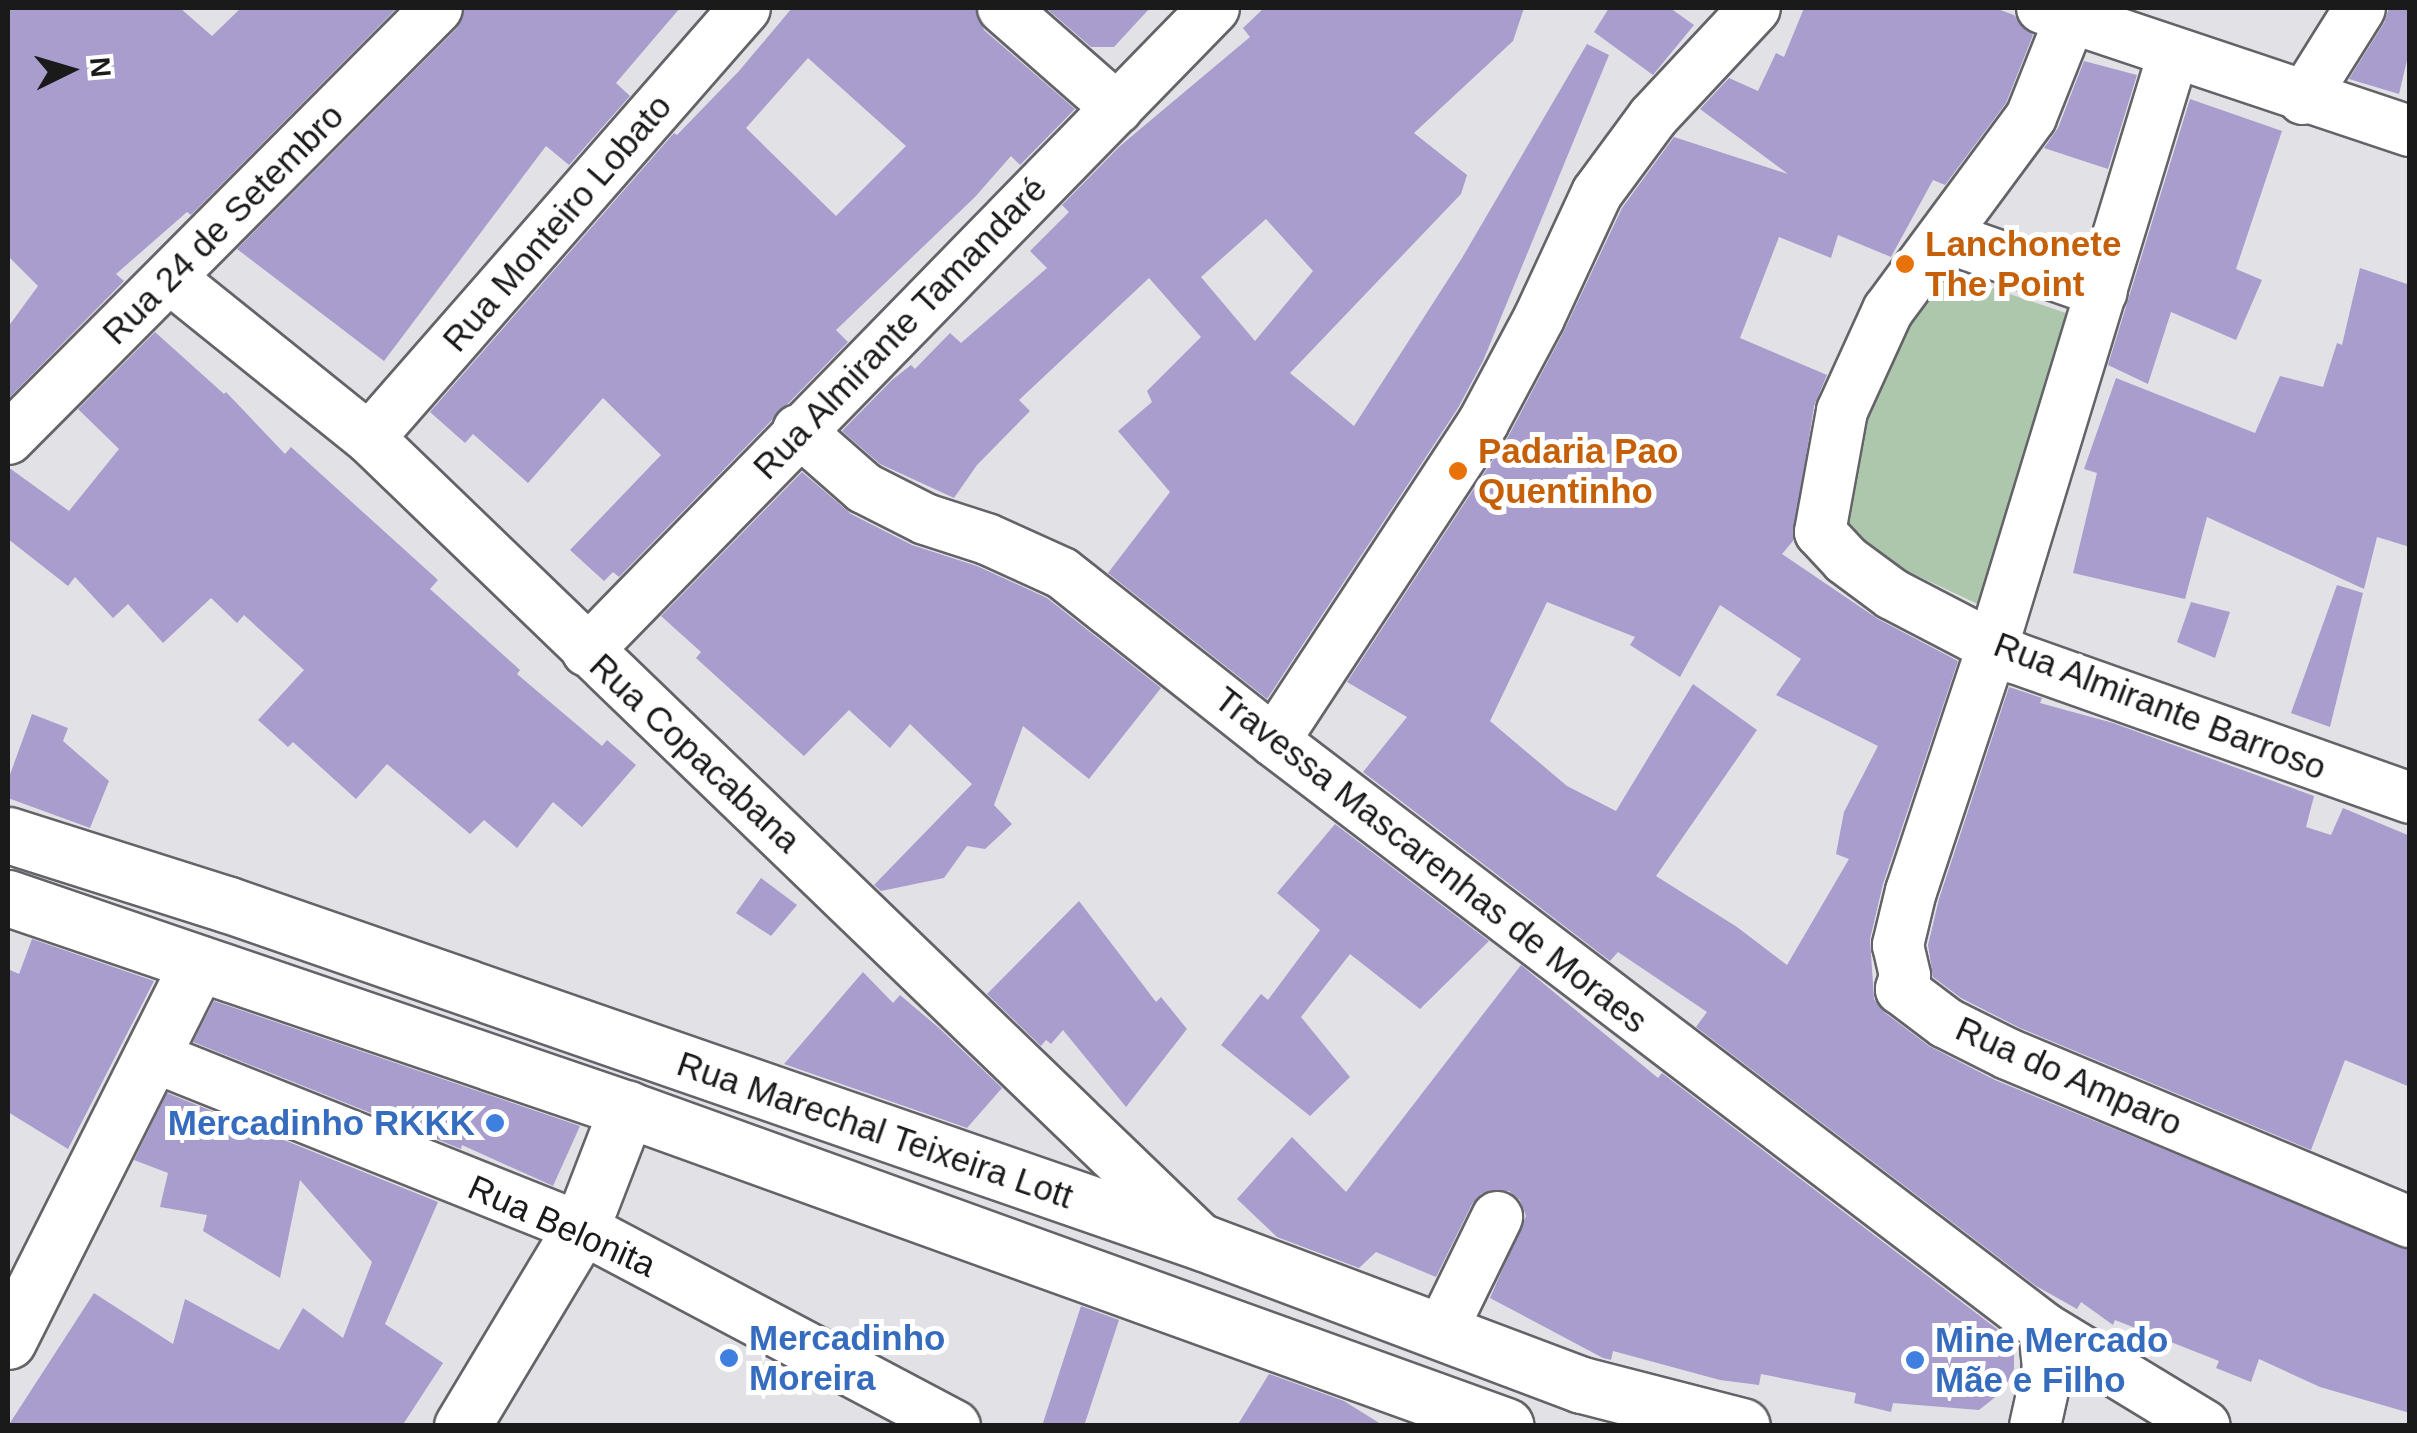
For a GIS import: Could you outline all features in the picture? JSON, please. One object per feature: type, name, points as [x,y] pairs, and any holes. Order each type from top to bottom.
[{"type":"street","name":"Rua 24 de Setembro","points":[[8,439],[437,8]]},
{"type":"street","name":"Rua Monteiro Lobato","points":[[369,438],[745,8]]},
{"type":"street","points":[[1003,8],[1116,108]]},
{"type":"street","name":"Rua Almirante Tamandaré","points":[[588,651],[798,430],[1214,8]]},
{"type":"street","points":[[1274,741],[1482,422],[1539,318],[1597,193],[1653,117],[1755,8]]},
{"type":"street","points":[[2303,99],[2360,8]]},
{"type":"street","points":[[2102,292],[1945,236],[2031,117],[2056,13],[2303,99],[2410,131]]},
{"type":"street","points":[[1993,645],[2173,55]]},
{"type":"street","name":"Rua Almirante Barroso","points":[[1945,236],[1888,310],[1842,411],[1820,532],[1846,560],[1892,594],[2014,658],[2410,798]]},
{"type":"street","name":"Rua Copacabana","points":[[171,279],[369,438],[1204,1243]]},
{"type":"street","name":"Travessa Mascarenhas de Moraes","points":[[798,430],[864,488],[925,519],[987,539],[1062,573],[1274,741],[2044,1328],[2205,1426]]},
{"type":"street","name":"Rua do Amparo","points":[[1993,645],[1911,891],[1898,946],[1906,976],[1901,989],[1946,1023],[2008,1054],[2410,1222]]},
{"type":"street","name":"Rua Marechal Teixeira Lott","points":[[8,835],[245,910],[1204,1243],[1582,1385],[1742,1426]]},
{"type":"street","name":"Rua Marechal Teixeira Lott","points":[[8,898],[627,1109],[1506,1426]]},
{"type":"street","points":[[8,1341],[198,963]]},
{"type":"street","name":"Rua Belonita","points":[[154,1057],[581,1228],[955,1426]]},
{"type":"street","points":[[462,1426],[581,1228],[627,1109]]},
{"type":"street","points":[[1422,1394],[1442,1332],[1498,1216]]},
{"type":"street","points":[[2035,1426],[2048,1368],[2044,1328]]},
{"type":"green space","points":[[1939,270],[2072,315],[1982,606],[1873,555],[1846,527],[1862,400]]},
{"type":"building","points":[[8,8],[180,8],[212,36],[241,8],[397,8],[191,215],[187,212],[116,274],[124,281],[8,399],[8,327],[38,286],[8,256]]},
{"type":"building","points":[[465,8],[680,8],[616,83],[630,96],[569,165],[546,146],[384,361],[237,249],[457,28]]},
{"type":"building","points":[[792,8],[975,8],[984,30],[1075,109],[1020,165],[1011,156],[975,197],[836,330],[848,342],[619,577],[613,572],[604,581],[570,550],[661,455],[603,398],[528,483],[473,434],[465,443],[430,412],[674,133],[677,135],[739,71]],"holes":[[[808,58],[906,146],[836,216],[746,128]]]},
{"type":"building","points":[[1046,8],[1150,8],[1114,47],[1091,47]]},
{"type":"building","points":[[1264,8],[1524,8],[1513,41],[1414,133],[1467,175],[1461,194],[1290,373],[1354,426],[1462,258],[1587,44],[1609,55],[1483,361],[1458,408],[1267,699],[1108,573],[1170,492],[1118,431],[1152,402],[1147,391],[1201,337],[1149,278],[1019,400],[1030,411],[977,465],[954,498],[880,464],[842,431],[892,380],[911,365],[915,369],[950,333],[961,343],[1047,268],[1030,251],[1069,212],[1062,205],[1120,146],[1250,37],[1243,28]],"holes":[[[1266,219],[1313,271],[1255,341],[1201,277]]]},
{"type":"building","points":[[1609,8],[1670,8],[1694,25],[1653,75],[1594,32]]},
{"type":"building","points":[[1804,8],[1995,8],[2014,15],[2033,35],[2006,103],[1945,185],[1933,180],[1891,257],[1838,235],[1831,258],[1779,237],[1740,338],[1827,375],[1814,406],[1793,541],[1782,554],[1878,619],[1958,661],[1883,884],[1870,939],[1874,999],[1884,1012],[1929,1046],[1995,1080],[2410,1250],[2410,1413],[2320,1387],[2259,1359],[2251,1382],[2216,1368],[2219,1361],[2115,1320],[2113,1325],[2081,1302],[2077,1309],[2036,1286],[1696,1027],[1707,1012],[1618,952],[1610,961],[1363,772],[1407,717],[1347,682],[1508,437],[1622,208],[1674,137],[1788,174],[1700,109],[1729,78],[1758,91],[1776,53],[1784,57]],"holes":[[[1547,602],[1635,637],[1630,645],[1680,677],[1720,605],[1801,659],[1776,695],[1878,746],[1844,812],[1836,854],[1849,859],[1787,965],[1737,927],[1656,876],[1757,730],[1693,684],[1616,811],[1567,786],[1490,721]]]},
{"type":"building","points":[[2389,8],[2410,8],[2410,48],[2399,94],[2349,79],[2384,23]]},
{"type":"building","points":[[2084,61],[2137,75],[2108,169],[2044,148],[2058,128]]},
{"type":"building","points":[[2190,99],[2282,131],[2236,269],[2262,280],[2236,340],[2171,312],[2148,384],[2108,365]]},
{"type":"building","points":[[2360,268],[2410,285],[2410,547],[2377,537],[2364,589],[2207,517],[2185,599],[2073,573],[2097,473],[2084,469],[2116,378],[2255,433],[2280,376],[2323,387],[2337,343],[2342,345]]},
{"type":"building","points":[[155,332],[226,392],[285,454],[291,447],[438,580],[430,589],[520,670],[517,674],[602,746],[607,740],[636,765],[582,827],[553,802],[517,848],[484,820],[470,834],[387,764],[356,799],[293,742],[288,747],[258,720],[304,670],[244,615],[237,623],[211,598],[163,643],[128,604],[113,618],[75,577],[68,586],[8,539],[8,467],[69,511],[119,449],[78,409]]},
{"type":"building","points":[[802,472],[851,514],[912,545],[977,566],[1047,598],[1161,688],[1089,779],[1023,726],[994,805],[1012,824],[985,849],[967,846],[944,878],[881,891],[874,885],[972,784],[910,724],[890,748],[849,710],[804,756],[696,658],[701,652],[661,616]]},
{"type":"building","points":[[2337,585],[2363,593],[2330,727],[2291,713]]},
{"type":"building","points":[[2191,602],[2230,612],[2215,658],[2177,642]]},
{"type":"building","points":[[2009,687],[2042,698],[2040,703],[2113,723],[2314,796],[2306,827],[2331,835],[2343,808],[2410,836],[2410,1087],[2345,1060],[2311,1150],[2020,1028],[1961,998],[1933,977],[1928,945],[1939,899]]},
{"type":"building","points":[[32,714],[68,728],[63,741],[109,781],[90,828],[8,798],[8,780]]},
{"type":"building","points":[[1335,824],[1489,941],[1420,1009],[1350,954],[1301,1017],[1350,1077],[1310,1116],[1221,1045],[1261,994],[1268,1000],[1320,930],[1277,893]]},
{"type":"building","points":[[761,878],[797,905],[771,936],[736,913]]},
{"type":"building","points":[[1079,901],[1156,1002],[1161,997],[1187,1029],[1126,1107],[1063,1030],[1051,1044],[1046,1040],[1041,1046],[987,994]]},
{"type":"building","points":[[32,939],[154,981],[68,1149],[8,1112],[8,969],[19,974]]},
{"type":"building","points":[[1521,965],[1658,1078],[1662,1073],[2014,1342],[2014,1369],[2003,1391],[1979,1410],[1893,1403],[1891,1412],[1854,1403],[1856,1393],[1761,1374],[1759,1385],[1720,1380],[1613,1351],[1611,1360],[1603,1358],[1490,1298],[1526,1216],[1520,1200],[1509,1191],[1482,1193],[1472,1204],[1436,1277],[1376,1252],[1359,1268],[1277,1237],[1237,1199],[1292,1137],[1346,1192]]},
{"type":"building","points":[[863,972],[893,1003],[900,995],[1002,1088],[967,1128],[784,1064]]},
{"type":"building","points":[[214,1001],[580,1126],[553,1186],[462,1145],[461,1149],[193,1042]]},
{"type":"building","points":[[167,1093],[438,1202],[385,1324],[443,1363],[402,1426],[8,1426],[94,1293],[173,1344],[185,1299],[279,1350],[303,1308],[343,1338],[372,1262],[300,1180],[280,1278],[203,1231],[207,1215],[160,1207],[168,1173],[134,1160]]},
{"type":"building","points":[[1081,1306],[1119,1320],[1084,1426],[1042,1426]]},
{"type":"building","points":[[1269,1374],[1344,1401],[1384,1426],[1237,1426]]},
{"type":"place","name":"Lanchonete The Point","points":[[1905,264]]},
{"type":"place","name":"Padaria Pao Quentinho","points":[[1458,471]]},
{"type":"place","name":"Mercadinho RKKK","points":[[495,1123]]},
{"type":"place","name":"Mercadinho Moreira","points":[[729,1358]]},
{"type":"place","name":"Mine Mercado Mãe e Filho","points":[[1915,1360]]}]
